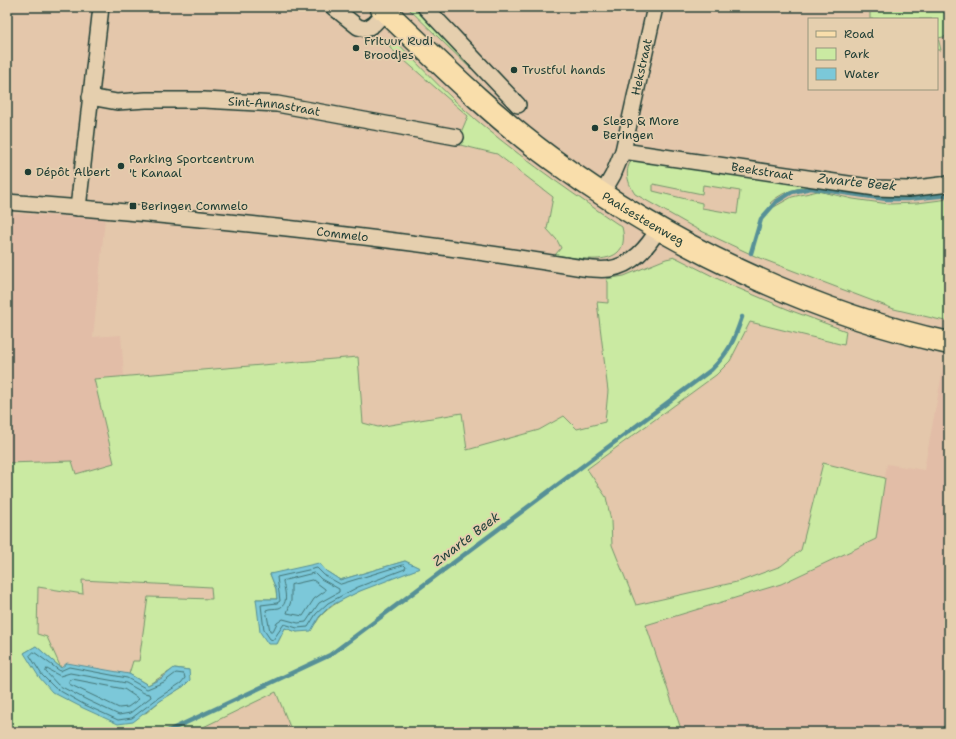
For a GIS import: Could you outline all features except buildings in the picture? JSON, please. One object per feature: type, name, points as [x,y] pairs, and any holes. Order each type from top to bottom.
[{"type":"main road","name":"Paalsesteenweg","points":[[383,9],[468,90],[549,158],[602,194],[659,228],[722,262],[806,299],[884,326],[949,343]]},
{"type":"street","points":[[78,208],[90,97],[102,7]]},
{"type":"street","name":"Paalsesteenweg","points":[[333,7],[358,27],[366,29],[374,24],[383,9]]},
{"type":"street","points":[[426,7],[518,105]]},
{"type":"street","name":"Hekstraat","points":[[602,194],[613,175],[623,151],[655,7]]},
{"type":"street","name":"Sint-Annastraat","points":[[90,97],[116,102],[146,100],[197,100],[277,104],[456,137]]},
{"type":"street","name":"Beekstraat","points":[[623,151],[876,188],[908,189],[949,184]]},
{"type":"street","name":"Commelo","points":[[7,202],[364,237],[584,268],[609,269],[632,260],[649,245],[659,228]]},
{"type":"shaded area","points":[[7,213],[105,219],[93,337],[121,335],[124,376],[94,379],[114,463],[76,474],[72,461],[7,463]]},
{"type":"shaded area","points":[[944,363],[949,364],[949,732],[682,732],[646,625],[781,584],[876,539],[887,464],[924,470]]},
{"type":"green space","points":[[407,7],[419,7],[475,64],[471,69]]},
{"type":"green space","points":[[870,7],[949,7],[949,36],[938,38],[938,18],[870,18]]},
{"type":"green space","points":[[938,38],[941,50],[938,50]]},
{"type":"green space","points":[[395,40],[440,86],[487,129],[553,180],[622,227],[623,241],[620,250],[612,256],[602,259],[555,255],[561,248],[557,240],[547,229],[553,197],[497,154],[456,144],[468,116],[389,47]]},
{"type":"green space","points":[[633,159],[949,191],[911,196],[895,196],[826,187],[811,187],[797,189],[783,194],[770,203],[774,207],[792,197],[818,191],[853,199],[889,204],[917,203],[949,199],[949,322],[894,309],[757,257],[695,228],[635,194],[630,186],[627,172]],"holes":[[[653,184],[702,194],[703,185],[740,191],[737,214],[702,208],[702,203],[653,191]]]},
{"type":"green space","points":[[675,257],[728,284],[792,311],[846,331],[844,345],[750,322],[730,361],[716,375],[587,469],[606,497],[611,521],[612,545],[636,605],[741,581],[781,566],[801,550],[823,463],[885,478],[876,539],[781,584],[646,625],[682,732],[292,732],[276,692],[193,732],[10,732],[6,710],[7,666],[11,628],[7,627],[7,463],[72,461],[76,474],[114,463],[94,379],[358,357],[363,423],[378,427],[462,413],[467,450],[539,430],[564,416],[577,429],[605,422],[608,391],[597,302],[608,303],[608,282],[606,279],[624,276],[666,259]],"holes":[[[405,561],[419,568],[378,583],[347,597],[323,614],[316,623],[297,632],[285,628],[277,644],[256,599],[277,599],[276,589],[270,574],[326,571],[340,580]],[[82,580],[211,587],[212,599],[148,597],[139,661],[133,661],[129,674],[148,685],[175,668],[189,670],[184,686],[160,701],[146,713],[24,653],[36,646],[61,668],[47,637],[37,634],[38,587],[83,594]]]},
{"type":"water","points":[[405,561],[420,568],[360,591],[330,606],[319,617],[311,631],[297,632],[285,628],[277,644],[268,644],[260,632],[256,599],[277,599],[276,589],[270,574],[319,563],[326,571],[340,580]]},
{"type":"water","points":[[36,646],[61,668],[67,663],[129,674],[148,685],[162,678],[174,668],[189,670],[190,680],[184,686],[160,701],[133,722],[118,724],[52,692],[39,677],[24,653]]},
{"type":"waterway","name":"Zwarte Beek","points":[[751,253],[761,219],[776,202],[792,192],[811,188],[886,199],[908,199],[949,195]]},
{"type":"waterway","name":"Zwarte Beek","points":[[166,732],[330,655],[711,370],[730,346],[742,317]]},
{"type":"place","name":"Frituur Rudi Broodjes","points":[[356,48]]},
{"type":"place","name":"Trustful hands","points":[[514,70]]},
{"type":"place","name":"Sleep & More Beringen","points":[[595,128]]},
{"type":"place","name":"Parking Sportcentrum 't Kanaal","points":[[121,166]]},
{"type":"place","name":"Dépôt Albert","points":[[28,172]]},
{"type":"place","name":"Beringen Commelo","points":[[133,206]]}]
